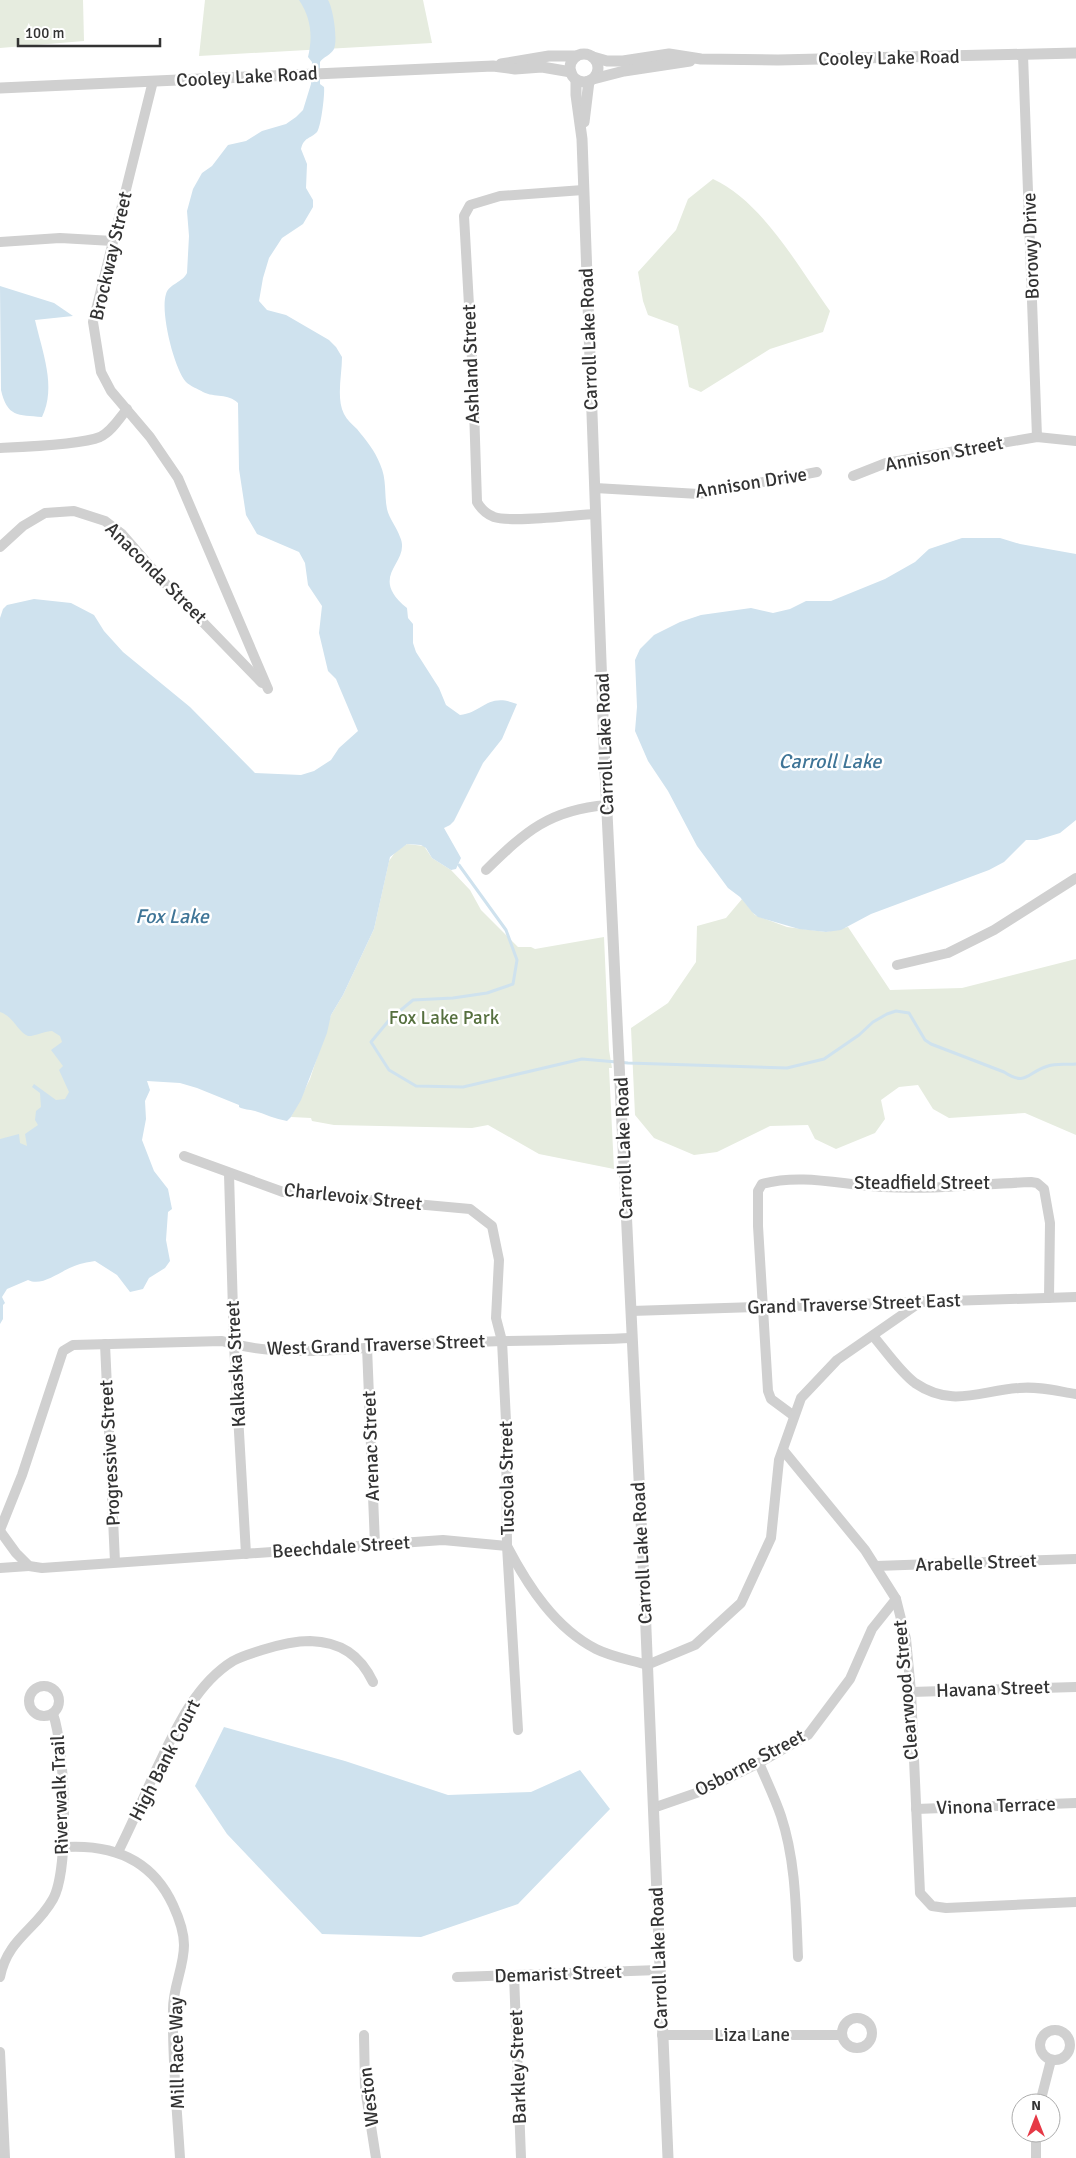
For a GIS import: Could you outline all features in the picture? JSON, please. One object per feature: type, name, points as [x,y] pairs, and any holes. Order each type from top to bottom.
[{"type":"street","name":"Cooley Lake Road","points":[[593,57],[607,61],[623,61],[669,54],[702,59],[778,60],[1076,53]]},
{"type":"street","points":[[585,54],[593,57],[598,68],[591,80],[573,76],[571,63],[576,56],[585,54]]},
{"type":"street","name":"Borowy Drive","points":[[1023,55],[1037,437]]},
{"type":"street","name":"Cooley Lake Road","points":[[493,66],[516,60],[576,56]]},
{"type":"street","name":"Cooley Lake Road","points":[[591,80],[624,71],[702,59]]},
{"type":"street","name":"Cooley Lake Road","points":[[0,88],[493,66],[515,68],[542,67],[573,76]]},
{"type":"street","name":"Carroll Lake Road","points":[[573,76],[582,139],[607,805],[668,2158]]},
{"type":"street","name":"Carroll Lake Road","points":[[582,139],[591,80]]},
{"type":"street","name":"Brockway Street","points":[[153,81],[93,322],[101,372],[111,391],[150,436],[178,478],[268,689]]},
{"type":"street","name":"Ashland Street","points":[[583,190],[500,196],[470,205],[464,216],[473,377],[477,502],[482,510],[496,518],[517,519],[596,514]]},
{"type":"street","points":[[0,242],[60,238],[114,241]]},
{"type":"street","points":[[0,448],[85,441],[101,436],[114,426],[127,409]]},
{"type":"street","points":[[1037,437],[1076,441]]},
{"type":"street","name":"Annison Street","points":[[853,476],[886,463],[1037,437]]},
{"type":"street","name":"Annison Drive","points":[[595,488],[699,494],[817,472]]},
{"type":"street","name":"Anaconda Street","points":[[0,546],[23,526],[45,513],[74,511],[105,520],[122,534],[162,580],[268,689]]},
{"type":"street","points":[[486,870],[516,841],[535,826],[575,809],[607,805]]},
{"type":"street","points":[[897,965],[948,953],[994,930],[1076,878]]},
{"type":"street","name":"Charlevoix Street","points":[[184,1156],[229,1174],[283,1192],[470,1209],[492,1226]]},
{"type":"street","name":"Kalkaska Street","points":[[229,1174],[234,1345],[246,1554]]},
{"type":"street","name":"Steadfield Street","points":[[764,1308],[758,1191],[762,1184],[782,1178],[883,1187],[1037,1183],[1044,1189],[1050,1223],[1049,1298]]},
{"type":"street","name":"Tuscola Street","points":[[492,1226],[498,1260],[496,1318],[502,1341],[506,1421],[507,1546],[518,1730]]},
{"type":"street","name":"Grand Traverse Street East","points":[[631,1311],[1076,1297]]},
{"type":"street","points":[[507,1546],[521,1572],[563,1625],[580,1640],[598,1650],[647,1665],[695,1645],[741,1603],[771,1538],[779,1460],[801,1398],[837,1360],[922,1301]]},
{"type":"street","points":[[764,1308],[768,1391],[771,1399],[794,1416]]},
{"type":"street","points":[[874,1336],[912,1381],[942,1396],[959,1397],[1032,1387],[1076,1394]]},
{"type":"street","name":"West Grand Traverse Street","points":[[0,1530],[22,1475],[63,1351],[73,1345],[222,1341],[246,1348],[292,1351],[502,1341],[632,1338]]},
{"type":"street","name":"Progressive Street","points":[[105,1344],[115,1562]]},
{"type":"street","name":"Arenac Street","points":[[367,1347],[375,1545]]},
{"type":"street","name":"Clearwood Street","points":[[783,1450],[831,1506],[876,1566],[896,1599],[906,1639],[911,1692],[920,1893],[932,1906],[960,1909],[1076,1902]]},
{"type":"street","points":[[0,1530],[16,1553],[30,1566]]},
{"type":"street","name":"Beechdale Street","points":[[0,1568],[30,1566],[55,1568],[115,1562],[443,1540],[507,1546]]},
{"type":"street","name":"Arabelle Street","points":[[876,1566],[1076,1559]]},
{"type":"street","name":"Osborne Street","points":[[653,1808],[702,1791],[759,1763],[808,1735],[850,1679],[872,1629],[896,1599]]},
{"type":"street","name":"High Bank Court","points":[[118,1852],[168,1744],[187,1710],[206,1686],[233,1662],[276,1645],[301,1641],[321,1642],[338,1646],[351,1653],[366,1667],[373,1682]]},
{"type":"street","name":"Havana Street","points":[[911,1692],[1076,1687]]},
{"type":"street","name":"Riverwalk Trail","points":[[0,1977],[12,1947],[52,1900],[60,1880],[64,1847],[58,1731],[53,1714]]},
{"type":"street","points":[[759,1763],[781,1817],[788,1850],[795,1898],[798,1957]]},
{"type":"street","name":"Vinona Terrace","points":[[916,1809],[1076,1803]]},
{"type":"street","name":"Mill Race Way","points":[[64,1847],[88,1845],[118,1852],[142,1865],[158,1879],[168,1895],[183,1932],[184,1951],[174,1992],[173,2009],[180,2158]]},
{"type":"street","name":"Demarist Street","points":[[457,1977],[659,1970]]},
{"type":"street","name":"Barkley Street","points":[[514,1975],[521,2158]]},
{"type":"street","name":"Weston","points":[[364,2035],[365,2088],[376,2158]]},
{"type":"street","name":"Liza Lane","points":[[662,2035],[842,2035]]},
{"type":"street","points":[[0,2052],[5,2158]]},
{"type":"street","points":[[1043,2093],[1051,2060]]},
{"type":"street","points":[[1036,2143],[1036,2158]]},
{"type":"green space","points":[[0,0],[83,0],[84,41],[0,48]]},
{"type":"green space","points":[[205,0],[423,0],[432,43],[199,56]]},
{"type":"green space","points":[[713,179],[731,189],[763,219],[792,256],[830,311],[823,332],[770,349],[701,392],[689,387],[678,326],[648,315],[643,301],[638,272],[676,230],[688,199]]},
{"type":"green space","name":"Fox Lake Park","points":[[407,844],[424,846],[432,858],[451,870],[470,890],[481,910],[518,947],[531,947],[535,949],[604,937],[609,1050],[612,1068],[609,1068],[614,1169],[539,1154],[488,1125],[472,1128],[334,1125],[312,1121],[311,1118],[291,1117],[310,1079],[331,1015],[343,995],[374,929],[389,861],[396,851]]},
{"type":"green space","points":[[742,899],[755,915],[787,927],[826,932],[848,927],[890,990],[962,988],[1076,959],[1076,1135],[1025,1113],[949,1118],[933,1109],[918,1085],[899,1087],[881,1100],[885,1119],[875,1133],[836,1149],[815,1139],[808,1125],[770,1126],[717,1152],[694,1155],[654,1138],[635,1115],[631,1028],[668,1003],[696,962],[697,926],[726,918]]},
{"type":"green space","points":[[0,982],[56,1000],[98,1089],[0,1236]]},
{"type":"water","name":"Fox Lake","points":[[299,0],[328,0],[332,10],[335,44],[333,51],[320,62],[320,84],[324,87],[324,91],[318,129],[317,132],[306,140],[301,149],[307,164],[306,188],[313,200],[313,207],[303,224],[282,238],[269,258],[259,301],[267,310],[286,315],[329,340],[342,357],[340,401],[342,408],[344,414],[367,441],[378,459],[384,475],[387,509],[399,534],[402,546],[390,578],[390,587],[395,597],[407,608],[408,618],[413,624],[413,643],[416,652],[439,688],[446,705],[460,715],[499,700],[517,704],[502,739],[483,763],[454,821],[444,828],[461,858],[456,869],[451,870],[432,858],[426,848],[421,845],[407,844],[390,857],[374,929],[343,995],[331,1015],[327,1033],[301,1100],[291,1117],[287,1121],[253,1110],[243,1109],[239,1105],[180,1083],[147,1081],[150,1090],[145,1101],[146,1119],[142,1140],[154,1171],[168,1189],[172,1209],[168,1212],[166,1240],[170,1261],[165,1268],[149,1278],[143,1289],[130,1292],[117,1275],[95,1261],[74,1266],[39,1282],[28,1280],[7,1289],[2,1297],[5,1303],[3,1305],[3,1319],[0,1324],[0,1139],[19,1134],[20,1143],[27,1146],[25,1134],[38,1125],[35,1120],[36,1111],[41,1107],[40,1093],[32,1087],[34,1084],[56,1100],[65,1099],[69,1092],[59,1070],[63,1066],[51,1050],[62,1042],[60,1036],[52,1031],[28,1036],[5,1014],[0,1012],[0,618],[3,609],[7,605],[34,599],[71,603],[94,615],[104,631],[123,652],[190,707],[255,773],[301,775],[314,771],[331,760],[339,748],[358,731],[336,679],[328,671],[319,633],[322,606],[308,585],[305,563],[299,552],[257,534],[246,515],[239,469],[238,403],[230,398],[203,392],[186,382],[181,375],[173,353],[165,313],[166,294],[187,273],[189,236],[187,211],[193,189],[202,173],[212,166],[228,145],[246,141],[262,131],[286,124],[303,110],[311,84],[312,62],[308,57],[311,34],[306,14]]},
{"type":"water","points":[[0,286],[54,303],[73,316],[35,320],[47,369],[48,381],[48,394],[42,417],[20,415],[10,410],[1,390]]},
{"type":"water","name":"Carroll Lake","points":[[962,538],[1000,538],[1020,544],[1076,554],[1076,820],[1060,833],[1037,840],[1026,840],[1004,862],[989,870],[871,914],[841,930],[826,932],[799,929],[758,917],[740,897],[728,888],[697,846],[668,791],[648,761],[635,731],[637,707],[635,660],[640,649],[654,635],[680,622],[701,615],[751,608],[773,613],[790,609],[806,601],[831,601],[885,579],[915,562],[929,549]]},
{"type":"water","points":[[224,1727],[345,1761],[448,1795],[531,1792],[580,1770],[610,1809],[518,1904],[421,1937],[322,1934],[227,1834],[195,1786]]},
{"type":"waterway","points":[[459,865],[506,930],[517,960],[513,984],[487,993],[453,998],[413,1000],[390,1019],[371,1042],[389,1070],[416,1086],[463,1087],[582,1059],[628,1063],[787,1068],[824,1059],[859,1035],[873,1022],[896,1011],[909,1013],[925,1040],[931,1044],[1018,1078],[1027,1077],[1051,1065],[1076,1064]]}]
